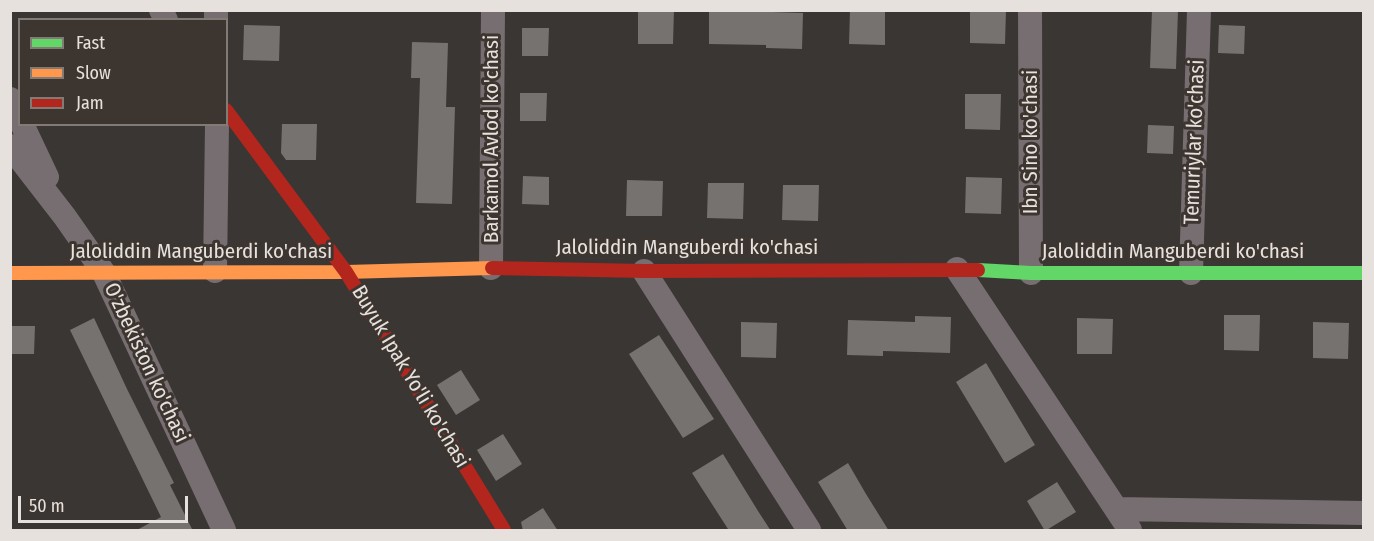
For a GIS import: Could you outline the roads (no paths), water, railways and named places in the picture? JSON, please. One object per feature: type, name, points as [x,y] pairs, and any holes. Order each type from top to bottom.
[{"type":"street","name":"Barkamol Avlod ko'chasi","points":[[491,268],[493,10]]},
{"type":"street","name":"Ibn Sino ko'chasi","points":[[1030,10],[1031,273]]},
{"type":"street","name":"Temuriylar ko'chasi","points":[[1191,273],[1199,10]]},
{"type":"street","points":[[10,99],[18,115]]},
{"type":"street","name":"Buyuk Ipak Yo'li ko'chasi","points":[[228,113],[346,272],[504,531]]},
{"type":"street","points":[[23,126],[65,217]]},
{"type":"street","points":[[215,271],[217,126]]},
{"type":"street","name":"O'zbekiston ko'chasi","points":[[10,146],[65,217],[104,273],[224,531]]},
{"type":"street","name":"Jaloliddin Manguberdi ko'chasi","points":[[10,273],[346,272],[491,268],[644,271],[957,269],[1031,273],[1364,273]]},
{"type":"street","points":[[957,269],[1117,508],[1130,531]]},
{"type":"street","points":[[644,271],[809,531]]},
{"type":"street","points":[[1117,508],[1364,513]]}]
